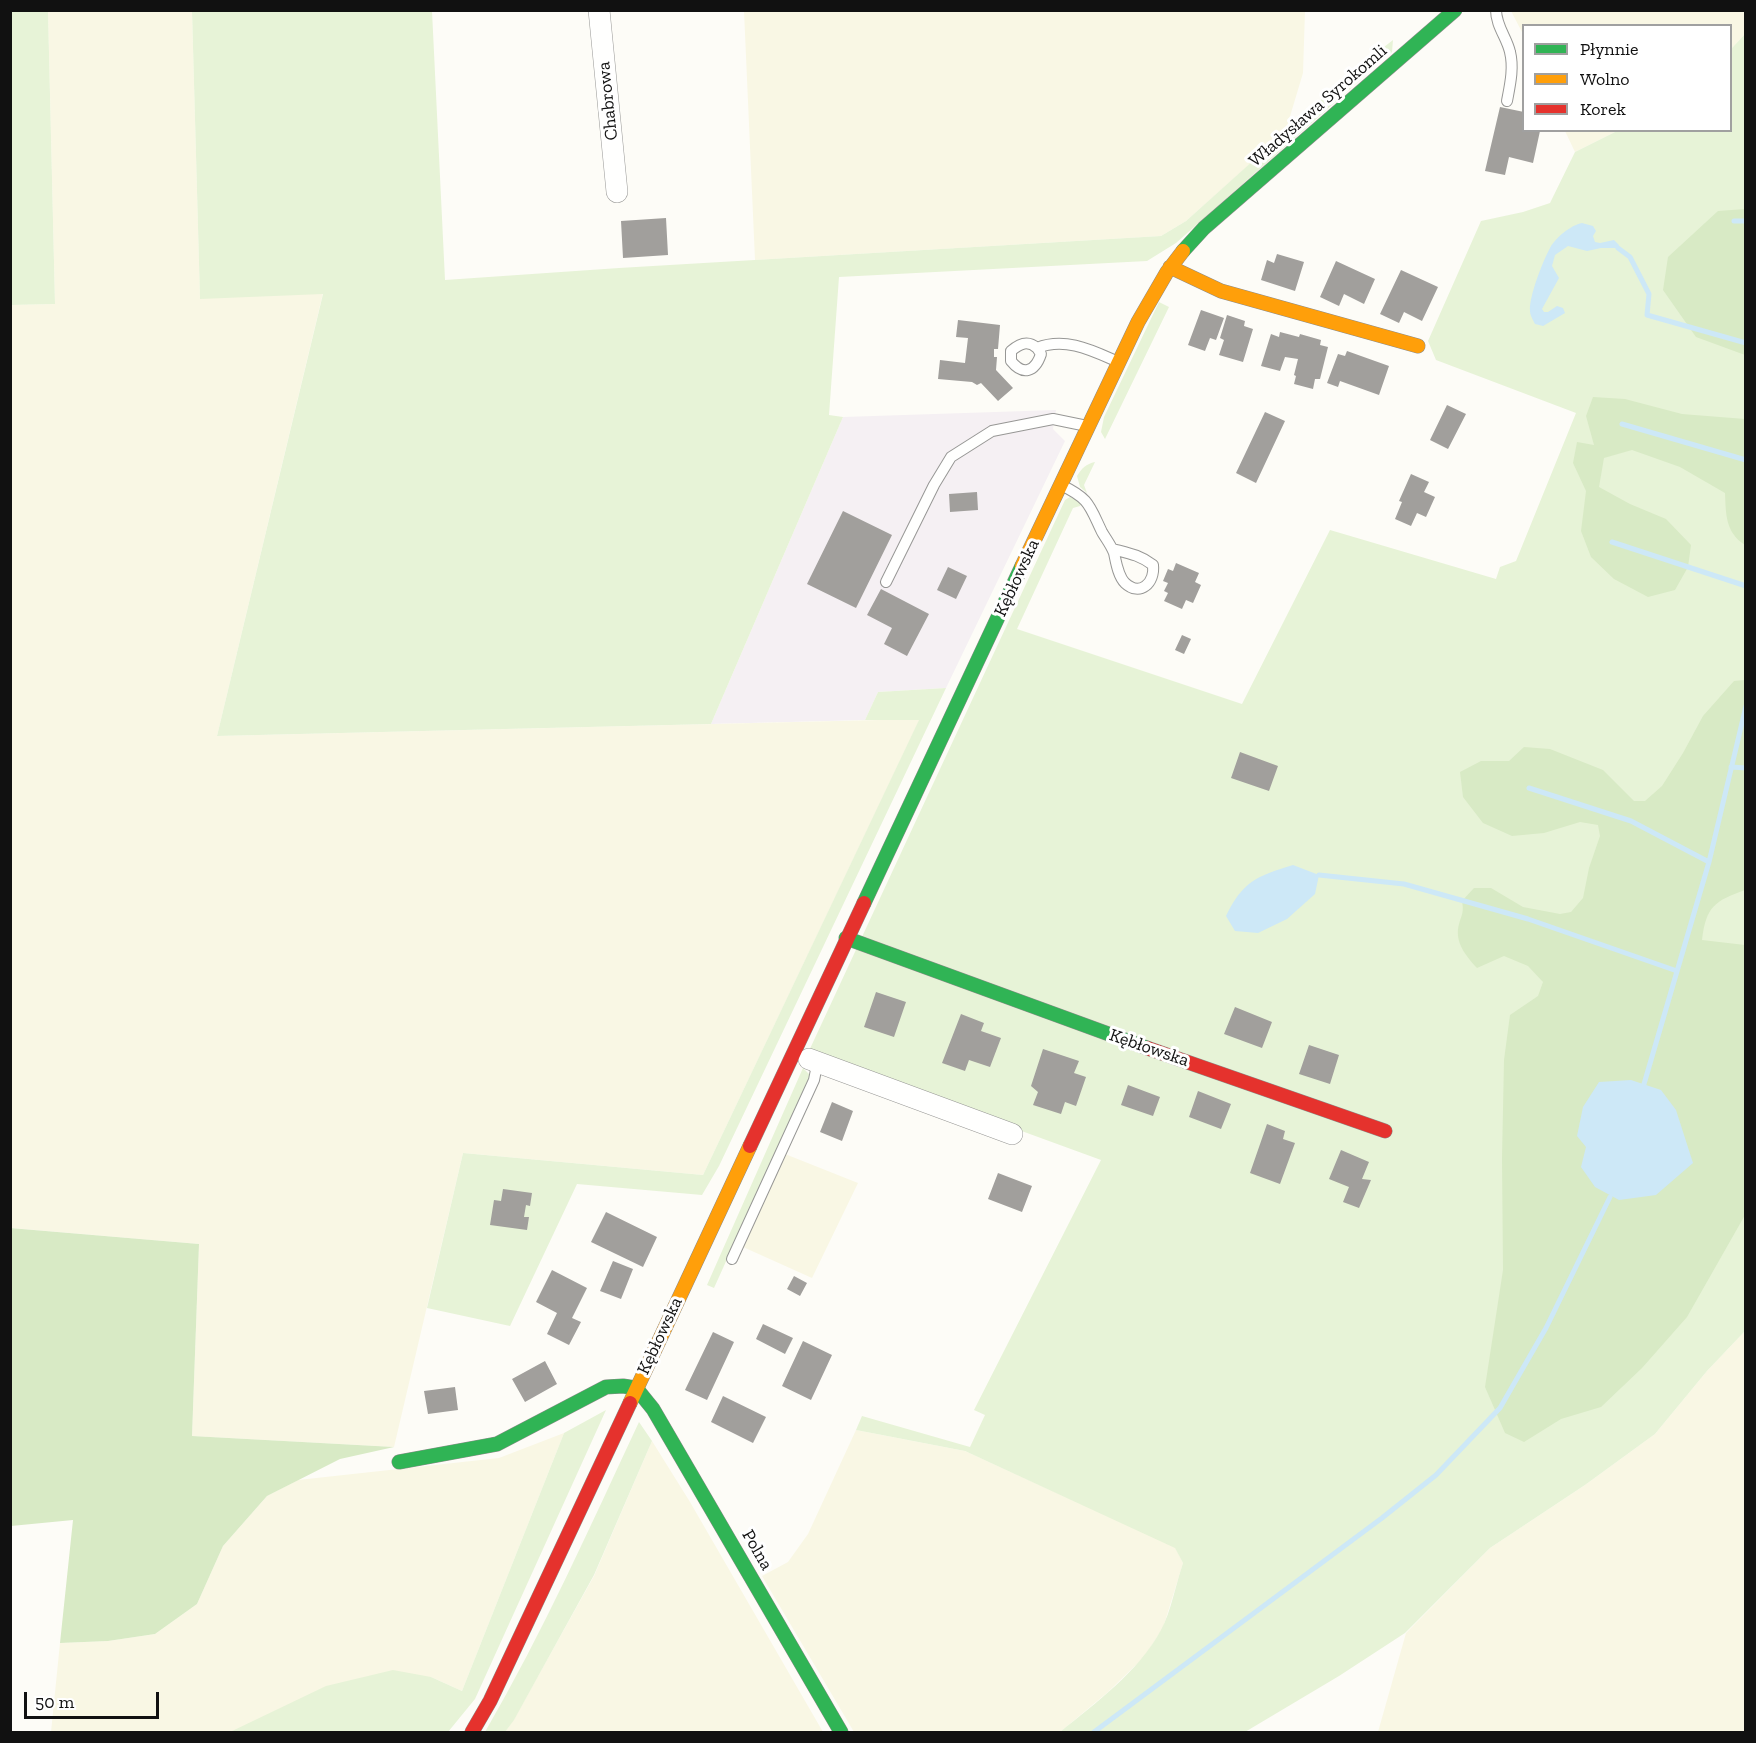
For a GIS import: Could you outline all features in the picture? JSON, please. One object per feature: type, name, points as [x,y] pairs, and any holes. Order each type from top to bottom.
[{"type":"street","name":"Chabrowa","points":[[599,10],[617,192]]},
{"type":"street","name":"Władysława Syrokomli","points":[[1204,228],[1455,10]]},
{"type":"street","name":"Kębłowska","points":[[472,1732],[490,1701],[636,1388],[802,1053],[846,938],[1147,304],[1170,267],[1204,228]]},
{"type":"street","points":[[1170,267],[1221,291],[1418,346]]},
{"type":"street","name":"Kębłowska","points":[[846,938],[1058,1017],[1385,1131]]},
{"type":"street","points":[[802,1053],[1012,1134]]},
{"type":"street","points":[[399,1462],[497,1444],[606,1387],[636,1388]]},
{"type":"street","name":"Polna","points":[[636,1388],[653,1409],[841,1732]]},
{"type":"lane","points":[[1496,10],[1496,17],[1510,51],[1511,76],[1507,101]]},
{"type":"lane","points":[[1037,348],[1047,344],[1068,343],[1119,362]]},
{"type":"lane","points":[[886,582],[934,485],[951,457],[992,431],[1053,419],[1088,426]]},
{"type":"lane","points":[[1060,485],[1084,499],[1094,511],[1113,549]]},
{"type":"lane","points":[[732,1259],[814,1080],[816,1070],[802,1053]]},
{"type":"shaded area","points":[[48,11],[192,11],[200,298],[323,293],[217,736],[920,719],[703,1175],[463,1153],[394,1447],[192,1436],[199,1244],[11,1228],[10,305],[55,304]]},
{"type":"shaded area","points":[[744,11],[1305,11],[1303,73],[1285,133],[1186,221],[1161,236],[755,260]]},
{"type":"shaded area","points":[[1511,11],[1745,11],[1745,34],[1732,48],[1732,24],[1522,24],[1522,32]]},
{"type":"shaded area","points":[[1565,132],[1615,132],[1575,152]]},
{"type":"shaded area","points":[[1056,410],[1053,429],[1065,441],[946,688],[878,692],[865,720],[711,724],[843,417]]},
{"type":"shaded area","points":[[785,1154],[858,1183],[812,1278],[743,1247]]},
{"type":"shaded area","points":[[1745,1331],[1745,1732],[1378,1732],[1406,1633],[1490,1548],[1585,1485],[1655,1434],[1707,1371]]},
{"type":"shaded area","points":[[856,1430],[965,1451],[1175,1547],[1183,1563],[1163,1628],[1145,1656],[1108,1692],[1060,1732],[854,1732],[762,1576],[788,1562],[808,1534]]},
{"type":"shaded area","points":[[564,1433],[462,1691],[431,1677],[230,1732],[51,1732],[60,1643],[108,1641],[155,1634],[197,1604],[223,1546],[267,1496],[298,1480],[499,1458]]},
{"type":"shaded area","points":[[652,1441],[690,1502],[823,1732],[505,1732],[594,1576]]},
{"type":"green space","points":[[10,11],[48,11],[55,304],[11,305]]},
{"type":"green space","points":[[192,11],[432,11],[445,280],[1161,236],[1186,221],[1353,71],[1393,40],[1392,52],[1176,243],[1147,261],[839,277],[829,415],[843,417],[711,724],[217,736],[323,294],[200,299]]},
{"type":"green space","points":[[1745,34],[1745,1331],[1707,1371],[1655,1434],[1585,1485],[1490,1548],[1405,1633],[1339,1676],[1245,1732],[1060,1732],[1116,1686],[1152,1645],[1168,1615],[1183,1563],[1175,1548],[965,1451],[856,1430],[862,1416],[970,1447],[985,1415],[974,1410],[1101,1160],[808,1053],[1065,500],[1070,497],[1083,502],[1080,506],[1073,508],[1017,629],[1242,704],[1330,530],[1496,579],[1500,567],[1516,561],[1576,413],[1436,360],[1428,341],[1481,221],[1523,212],[1550,203],[1575,152],[1615,132],[1732,132],[1732,48]]},
{"type":"green space","points":[[1746,209],[1745,355],[1696,337],[1663,290],[1668,257],[1718,211]]},
{"type":"green space","points":[[1159,302],[1169,307],[1105,439],[1101,432],[1104,417]]},
{"type":"green space","points":[[1593,397],[1625,399],[1682,414],[1745,419],[1745,545],[1738,540],[1730,528],[1726,515],[1725,493],[1680,467],[1632,450],[1604,458],[1599,487],[1630,504],[1666,519],[1691,545],[1688,567],[1675,590],[1648,597],[1614,579],[1591,557],[1581,531],[1586,491],[1573,463],[1577,442],[1594,445],[1586,416]]},
{"type":"green space","points":[[1095,462],[1084,485],[1087,493],[1080,487],[1077,476],[1084,467]]},
{"type":"green space","points":[[1745,680],[1745,890],[1714,906],[1706,919],[1702,940],[1745,945],[1745,1215],[1687,1317],[1642,1368],[1601,1407],[1561,1419],[1524,1442],[1505,1433],[1485,1387],[1503,1270],[1504,1060],[1510,1015],[1538,996],[1543,982],[1528,966],[1504,956],[1477,968],[1462,948],[1458,931],[1463,910],[1462,901],[1474,888],[1491,888],[1523,907],[1560,914],[1571,912],[1583,898],[1589,868],[1600,836],[1598,825],[1580,822],[1544,833],[1512,836],[1483,823],[1463,797],[1460,772],[1481,761],[1509,761],[1524,747],[1550,749],[1603,770],[1634,801],[1645,801],[1662,786],[1703,716],[1734,681]]},
{"type":"green space","points":[[946,688],[719,1166],[702,1195],[577,1184],[510,1326],[427,1308],[463,1153],[703,1175],[919,720],[865,720],[878,692]]},
{"type":"green space","points":[[803,1068],[810,1075],[714,1288],[707,1285]]},
{"type":"green space","points":[[10,1228],[199,1244],[192,1436],[394,1447],[340,1459],[267,1496],[223,1546],[197,1604],[155,1634],[108,1641],[60,1643],[73,1520],[11,1526]]},
{"type":"green space","points":[[606,1410],[475,1699],[448,1732],[230,1732],[326,1686],[393,1670],[431,1677],[462,1691],[564,1433]]},
{"type":"green space","points":[[639,1422],[652,1441],[594,1575],[514,1720],[505,1732],[485,1732],[546,1618]]},
{"type":"water","points":[[1582,223],[1593,226],[1596,231],[1593,236],[1595,242],[1614,240],[1619,245],[1618,248],[1587,251],[1568,246],[1555,255],[1552,266],[1559,278],[1542,309],[1548,312],[1557,306],[1563,308],[1565,313],[1543,326],[1535,324],[1530,314],[1530,305],[1547,254],[1559,236],[1573,226]]},
{"type":"water","points":[[1293,865],[1319,875],[1315,894],[1287,919],[1258,933],[1235,931],[1226,916],[1245,887],[1260,877]]},
{"type":"water","points":[[1631,1080],[1661,1090],[1676,1110],[1693,1163],[1656,1195],[1619,1200],[1595,1187],[1581,1167],[1586,1147],[1577,1136],[1583,1107],[1599,1082]]},
{"type":"building","points":[[1500,107],[1522,112],[1522,132],[1540,132],[1533,163],[1509,157],[1505,175],[1485,171]]},
{"type":"building","points":[[666,218],[668,255],[623,258],[621,221]]},
{"type":"building","points":[[1277,254],[1304,262],[1295,291],[1261,280],[1267,260],[1274,263]]},
{"type":"building","points":[[1336,261],[1375,279],[1364,304],[1344,294],[1339,306],[1320,297]]},
{"type":"building","points":[[1401,270],[1438,287],[1422,321],[1404,312],[1399,323],[1380,314]]},
{"type":"building","points":[[1201,310],[1224,318],[1216,340],[1210,338],[1205,351],[1188,345]]},
{"type":"building","points":[[1227,315],[1245,321],[1244,326],[1253,329],[1243,362],[1219,355],[1224,340],[1220,338]]},
{"type":"building","points":[[958,320],[1000,325],[998,349],[994,349],[994,357],[997,357],[996,370],[1013,388],[998,401],[981,383],[977,385],[972,382],[938,379],[940,360],[965,363],[968,338],[956,337]]},
{"type":"building","points":[[1280,332],[1299,337],[1300,334],[1321,340],[1320,345],[1328,347],[1320,379],[1315,379],[1313,389],[1294,384],[1298,359],[1285,357],[1280,371],[1261,366],[1271,334],[1279,337]]},
{"type":"building","points":[[1347,351],[1389,366],[1379,395],[1340,381],[1338,387],[1327,383],[1338,354],[1345,356]]},
{"type":"building","points":[[1447,405],[1466,414],[1448,449],[1430,440]]},
{"type":"building","points":[[1265,412],[1285,421],[1256,483],[1236,473]]},
{"type":"building","points":[[1411,474],[1429,482],[1424,492],[1435,497],[1426,517],[1417,513],[1411,526],[1395,519],[1402,502],[1399,501]]},
{"type":"building","points":[[977,492],[978,510],[950,512],[949,494]]},
{"type":"building","points":[[843,511],[892,535],[856,608],[807,584]]},
{"type":"building","points":[[1176,563],[1199,573],[1195,582],[1201,585],[1193,603],[1186,600],[1182,609],[1164,601],[1168,593],[1164,591],[1168,583],[1163,581],[1168,569],[1173,571]]},
{"type":"building","points":[[948,567],[967,576],[956,599],[937,590]]},
{"type":"building","points":[[881,589],[929,614],[907,656],[884,644],[892,628],[867,615]]},
{"type":"building","points":[[1182,635],[1191,639],[1184,654],[1175,650]]},
{"type":"building","points":[[1240,752],[1278,766],[1269,791],[1231,778]]},
{"type":"building","points":[[876,992],[906,1002],[894,1037],[864,1027]]},
{"type":"building","points":[[1235,1007],[1272,1022],[1262,1048],[1224,1034]]},
{"type":"building","points":[[961,1014],[984,1023],[981,1031],[1001,1038],[990,1067],[969,1060],[965,1071],[942,1063]]},
{"type":"building","points":[[1309,1045],[1339,1055],[1330,1084],[1299,1074]]},
{"type":"building","points":[[1043,1049],[1079,1061],[1074,1073],[1086,1077],[1076,1106],[1065,1102],[1061,1114],[1033,1105],[1038,1092],[1031,1086]]},
{"type":"building","points":[[1128,1085],[1160,1097],[1153,1116],[1121,1105]]},
{"type":"building","points":[[1198,1091],[1231,1104],[1221,1129],[1189,1117]]},
{"type":"building","points":[[832,1102],[853,1111],[842,1141],[820,1132]]},
{"type":"building","points":[[1267,1124],[1285,1131],[1283,1139],[1295,1143],[1280,1184],[1250,1173]]},
{"type":"building","points":[[1341,1150],[1369,1162],[1362,1179],[1371,1180],[1359,1208],[1343,1202],[1349,1187],[1329,1179]]},
{"type":"building","points":[[998,1173],[1032,1186],[1022,1212],[988,1199]]},
{"type":"building","points":[[503,1189],[532,1193],[530,1206],[526,1205],[524,1217],[529,1217],[527,1230],[490,1225],[494,1200],[501,1201]]},
{"type":"building","points":[[606,1212],[657,1237],[643,1267],[591,1242]]},
{"type":"building","points":[[613,1261],[633,1269],[621,1299],[600,1291]]},
{"type":"building","points":[[552,1270],[587,1288],[572,1318],[581,1322],[569,1345],[547,1334],[557,1313],[536,1302]]},
{"type":"building","points":[[794,1276],[807,1283],[800,1296],[787,1289]]},
{"type":"building","points":[[763,1324],[793,1338],[785,1354],[756,1339]]},
{"type":"building","points":[[713,1332],[734,1342],[707,1400],[685,1390]]},
{"type":"building","points":[[803,1341],[832,1355],[811,1400],[782,1386]]},
{"type":"building","points":[[545,1361],[557,1384],[525,1402],[512,1379]]},
{"type":"building","points":[[455,1387],[458,1410],[428,1414],[424,1391]]},
{"type":"building","points":[[723,1396],[766,1417],[753,1443],[711,1422]]},
{"type":"waterway","points":[[1734,221],[1746,221]]},
{"type":"waterway","points":[[1618,248],[1630,257],[1649,294],[1647,315],[1746,343]]},
{"type":"waterway","points":[[1622,424],[1746,460]]},
{"type":"waterway","points":[[1612,542],[1746,586]]},
{"type":"waterway","points":[[1644,1084],[1709,862],[1746,706]]},
{"type":"waterway","points":[[1731,767],[1746,768]]},
{"type":"waterway","points":[[1529,788],[1631,821],[1709,862]]},
{"type":"waterway","points":[[1319,875],[1404,884],[1528,919],[1677,971]]},
{"type":"waterway","points":[[1094,1732],[1382,1518],[1436,1475],[1500,1408],[1546,1328],[1610,1197]]},
{"type":"traffic: fast","points":[[1183,251],[1204,228],[1455,10]]},
{"type":"traffic: fast","points":[[864,903],[1022,566]]},
{"type":"traffic: fast","points":[[846,938],[1147,1048]]},
{"type":"traffic: fast","points":[[399,1462],[497,1444],[606,1387],[636,1388],[653,1409],[841,1732]]},
{"type":"traffic: slow","points":[[1022,566],[1138,322],[1167,272],[1183,251]]},
{"type":"traffic: slow","points":[[1170,267],[1221,291],[1418,346]]},
{"type":"traffic: slow","points":[[630,1403],[750,1146]]},
{"type":"traffic: jam","points":[[750,1146],[864,903]]},
{"type":"traffic: jam","points":[[1147,1048],[1385,1131]]},
{"type":"traffic: jam","points":[[472,1732],[490,1701],[630,1403]]}]
